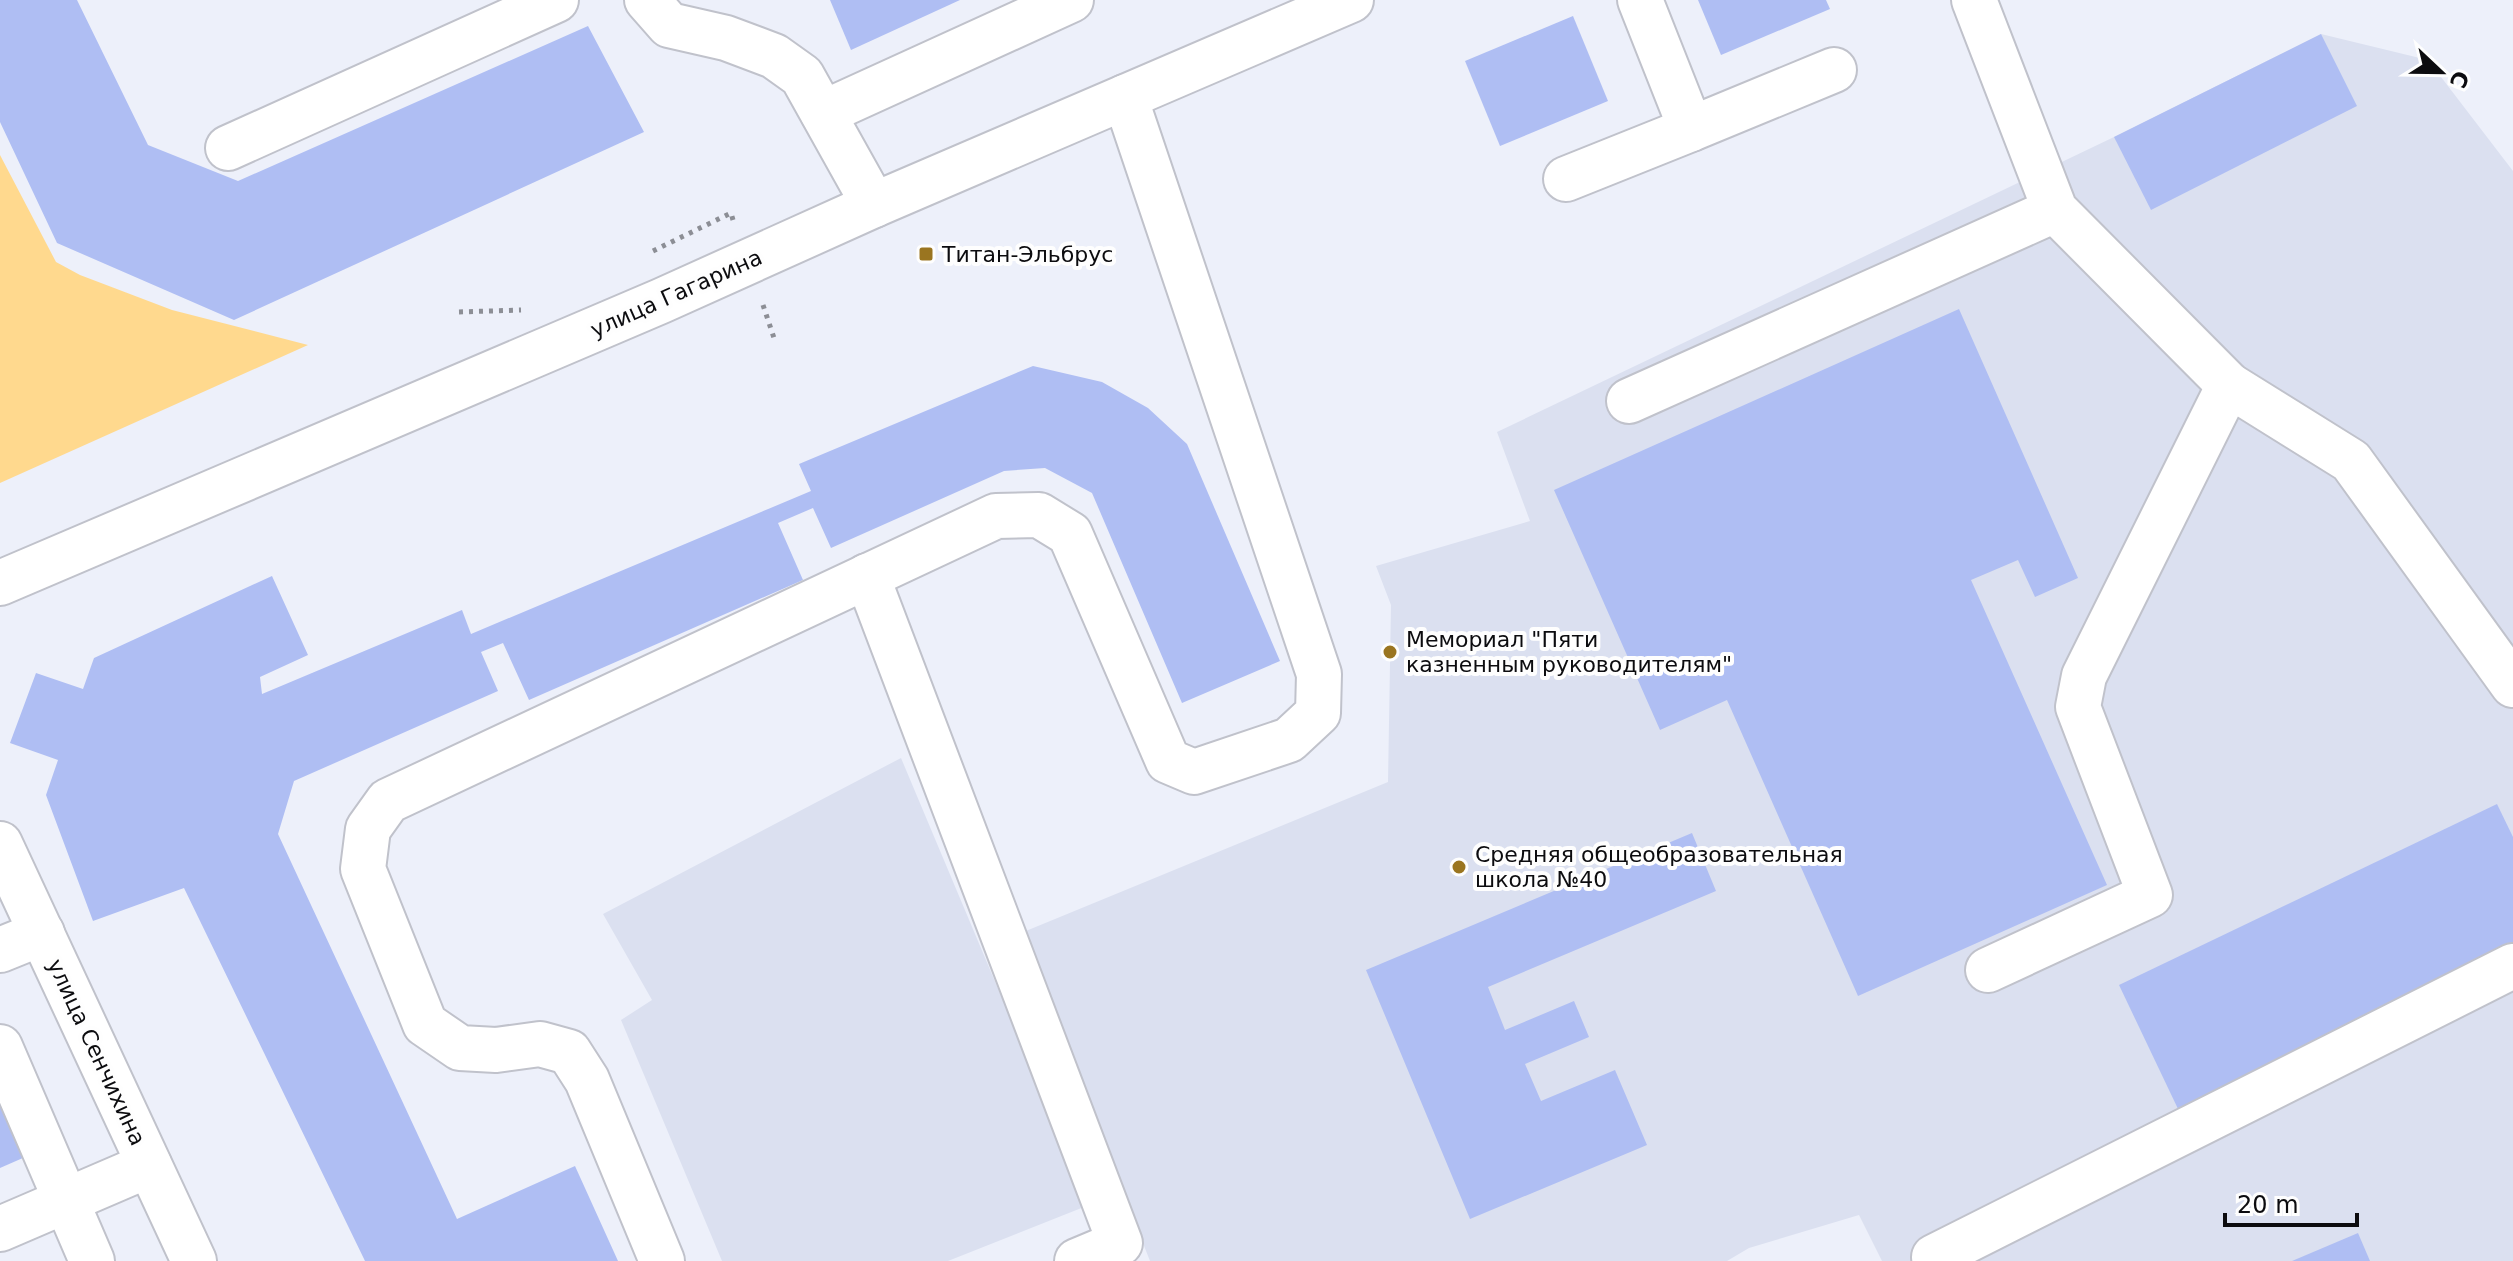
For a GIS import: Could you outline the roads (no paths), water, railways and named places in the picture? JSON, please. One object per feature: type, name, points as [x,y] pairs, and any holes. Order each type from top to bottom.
[{"type":"street","points":[[228,148],[556,0]]},
{"type":"street","points":[[647,0],[669,25],[726,38],[774,56],[802,76],[874,205]]},
{"type":"street","points":[[823,113],[1071,0]]},
{"type":"street","name":"улица Гагарина","points":[[0,583],[661,301],[874,205],[1351,0]]},
{"type":"street","points":[[1640,0],[1691,129]]},
{"type":"street","points":[[1974,0],[2055,210],[2229,385],[2351,461],[2513,685]]},
{"type":"street","points":[[1566,179],[1834,70]]},
{"type":"street","points":[[662,1261],[587,1080],[569,1052],[540,1044],[496,1050],[460,1048],[425,1024],[363,869],[368,829],[388,801],[996,516],[1039,515],[1070,534],[1168,761],[1194,772],[1289,740],[1318,713],[1319,674],[1125,97]]},
{"type":"street","points":[[1629,401],[2055,210]]},
{"type":"street","points":[[1988,970],[2150,895],[2078,707],[2084,676],[2229,385]]},
{"type":"street","points":[[867,576],[1120,1243],[1077,1261]]},
{"type":"street","name":"улица Сенчихина","points":[[0,844],[194,1261]]},
{"type":"street","points":[[0,950],[42,933]]},
{"type":"street","points":[[1934,1257],[2513,966]]},
{"type":"street","points":[[0,1047],[92,1261]]},
{"type":"street","points":[[0,1229],[149,1165]]},
{"type":"place","name":"Титан-Эльбрус","points":[[926,254]]},
{"type":"place","name":"Мемориал \"Пяти казненным руководителям\"","points":[[1390,652]]},
{"type":"place","name":"Средняя общеобразовательная школа №40","points":[[1459,867]]}]
